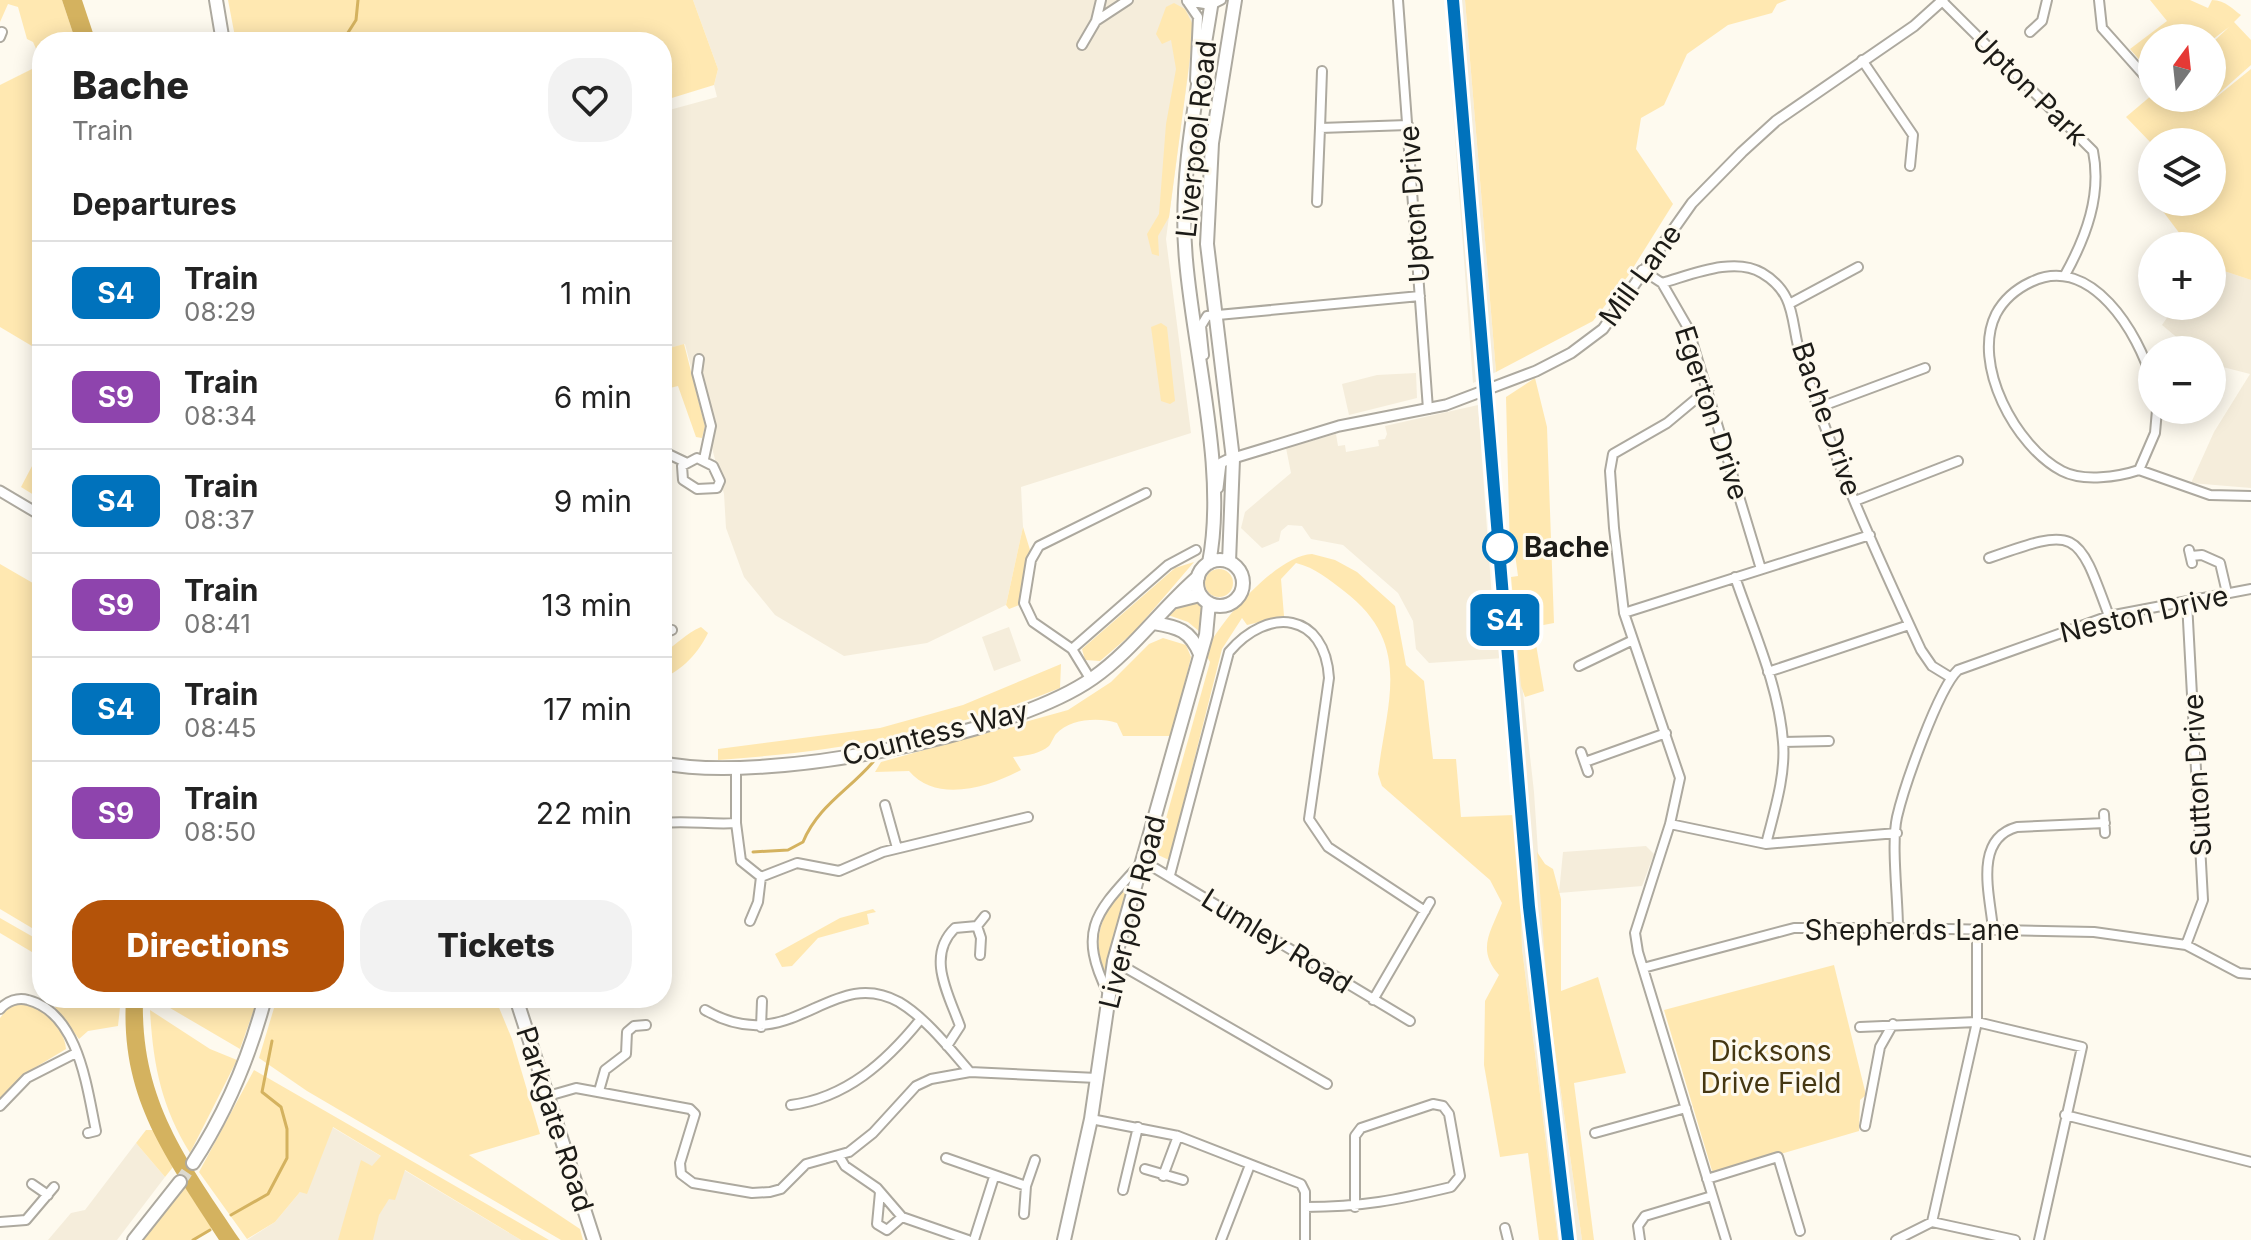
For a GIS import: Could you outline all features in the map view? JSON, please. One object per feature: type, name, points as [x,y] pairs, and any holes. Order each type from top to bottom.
[{"type":"main road","points":[[216,0],[221,32]]},
{"type":"main road","name":"Liverpool Road","points":[[1229,562],[1233,459],[1207,244],[1212,143],[1235,0]]},
{"type":"main road","name":"Liverpool Road","points":[[1209,563],[1216,502],[1185,258],[1185,194],[1196,96],[1217,1]]},
{"type":"main road","points":[[1196,96],[1210,54],[1217,12],[1225,8],[1232,17]]},
{"type":"main road","points":[[1169,602],[1204,599],[1226,605],[1238,597],[1242,586],[1239,571],[1229,562],[1209,563],[1198,577],[1204,599]]},
{"type":"main road","name":"Countess Way","points":[[672,764],[736,769],[851,756],[923,740],[1050,704],[1091,680],[1154,623],[1169,602],[1198,577]]},
{"type":"main road","name":"Liverpool Road","points":[[1204,599],[1206,635]]},
{"type":"main road","name":"Liverpool Road","points":[[1064,1240],[1091,1119],[1114,961],[1200,654],[1206,635],[1226,605]]},
{"type":"main road","points":[[1154,623],[1185,631],[1193,637],[1200,654]]},
{"type":"main road","points":[[193,1163],[230,1094],[256,1033],[262,1008]]},
{"type":"main road","name":"Parkgate Road","points":[[519,1008],[594,1240]]},
{"type":"main road","points":[[134,1240],[180,1182]]},
{"type":"street","points":[[1082,45],[1096,21],[1101,0]]},
{"type":"street","points":[[1114,0],[1127,1]]},
{"type":"street","points":[[1185,0],[1217,1],[1232,17]]},
{"type":"street","points":[[1185,0],[1198,17],[1196,96]]},
{"type":"street","name":"Upton Drive","points":[[1398,0],[1428,409]]},
{"type":"street","points":[[2030,32],[2042,21],[2047,0]]},
{"type":"street","points":[[2099,0],[2102,28],[2138,68]]},
{"type":"street","points":[[1096,21],[1127,1]]},
{"type":"street","name":"Mill Lane","points":[[1233,459],[1339,426],[1428,409],[1500,386],[1571,353],[1603,329],[1692,203],[1742,152],[1776,121],[1914,26],[1943,1]]},
{"type":"street","name":"Upton Park","points":[[1943,1],[2093,151],[2096,168],[2091,214],[2082,243],[2065,275]]},
{"type":"street","points":[[1862,60],[1913,135],[1910,166]]},
{"type":"street","points":[[1317,202],[1322,71]]},
{"type":"street","points":[[1320,128],[1408,125]]},
{"type":"street","name":"Bache Drive","points":[[1662,283],[1714,269],[1741,266],[1763,273],[1791,303],[1800,355],[1855,501],[1926,658],[1950,677]]},
{"type":"street","points":[[1791,303],[1858,267]]},
{"type":"street","name":"Egerton Drive","points":[[1642,270],[1662,283],[1688,328],[1709,388],[1761,569]]},
{"type":"street","points":[[2138,344],[2128,325],[2101,295],[2065,275],[2037,279],[2019,288],[1995,315],[1990,331],[1999,398],[2029,444],[2064,472],[2119,476],[2139,470],[2210,495],[2251,496]]},
{"type":"street","points":[[1203,391],[1201,326],[1207,316],[1420,296]]},
{"type":"street","points":[[699,359],[697,373],[711,426],[704,459]]},
{"type":"street","points":[[1820,407],[1925,368]]},
{"type":"street","points":[[1709,388],[1667,423],[1613,454],[1610,460],[1617,574],[1624,613],[1680,778],[1670,824],[1635,933],[1726,1240]]},
{"type":"street","points":[[1697,401],[1715,408]]},
{"type":"street","points":[[2139,470],[2156,424]]},
{"type":"street","points":[[672,456],[685,462],[704,459],[713,466],[720,481],[711,490],[686,484],[681,470],[685,462]]},
{"type":"street","points":[[1216,502],[1221,463],[1233,459]]},
{"type":"street","points":[[1855,501],[1958,461]]},
{"type":"street","points":[[0,491],[32,510]]},
{"type":"street","points":[[1091,680],[1072,649],[1033,622],[1024,603],[1026,581],[1039,546],[1146,493]]},
{"type":"street","points":[[1624,613],[1870,535]]},
{"type":"street","points":[[1989,558],[2046,538],[2070,542],[2086,557],[2109,616]]},
{"type":"street","points":[[1072,649],[1168,565],[1196,550]]},
{"type":"street","points":[[2191,556],[2202,555],[2220,563],[2227,593]]},
{"type":"street","points":[[1735,577],[1768,672],[1783,742],[1778,793],[1766,844]]},
{"type":"street","name":"Neston Drive","points":[[1950,677],[1974,662],[2109,616],[2251,589]]},
{"type":"street","name":"Sutton Drive","points":[[2186,945],[2203,900],[2187,602]]},
{"type":"street","points":[[1170,875],[1229,652],[1243,635],[1264,623],[1283,620],[1304,628],[1320,642],[1328,660],[1329,678],[1309,799],[1312,827],[1328,847],[1425,911]]},
{"type":"street","points":[[1768,672],[1909,625]]},
{"type":"street","points":[[1579,666],[1593,664],[1631,641]]},
{"type":"street","points":[[1898,928],[1897,819],[1950,677]]},
{"type":"street","points":[[1585,762],[1666,733]]},
{"type":"street","points":[[1783,742],[1829,741]]},
{"type":"street","points":[[1581,752],[1588,772]]},
{"type":"street","points":[[736,769],[736,823],[741,861],[761,877]]},
{"type":"street","points":[[885,805],[897,848]]},
{"type":"street","points":[[761,877],[797,863],[839,871],[897,848],[1028,817]]},
{"type":"street","points":[[672,822],[697,820],[716,825],[736,823]]},
{"type":"street","points":[[1993,929],[1987,865],[1989,852],[2004,831],[2105,823]]},
{"type":"street","points":[[1670,824],[1766,844],[1897,833]]},
{"type":"street","points":[[1108,993],[1092,962],[1091,939],[1105,904],[1143,861]]},
{"type":"street","name":"Lumley Road","points":[[1143,861],[1410,1021]]},
{"type":"street","points":[[750,921],[758,902],[761,877]]},
{"type":"street","points":[[1373,1000],[1430,902]]},
{"type":"street","points":[[947,1046],[960,1026],[939,967],[943,939],[955,928],[977,926],[985,916]]},
{"type":"street","points":[[977,926],[981,938],[980,955]]},
{"type":"street","name":"Shepherds Lane","points":[[1643,968],[1794,928],[1898,928],[2094,932],[2186,945],[2239,973],[2251,974]]},
{"type":"street","points":[[1932,1222],[1977,1022],[1977,930]]},
{"type":"street","points":[[1114,961],[1327,1084]]},
{"type":"street","points":[[705,1010],[740,1025],[761,1027],[787,1022],[842,995],[869,995],[898,1002],[947,1046],[970,1072]]},
{"type":"street","points":[[0,1009],[21,999],[32,1002]]},
{"type":"street","points":[[761,1027],[762,1001]]},
{"type":"street","points":[[43,1008],[62,1025],[83,1068],[96,1131],[88,1133]]},
{"type":"street","points":[[791,1105],[855,1085],[920,1020]]},
{"type":"street","points":[[1860,1027],[1893,1023],[1977,1022],[2082,1047],[2039,1240]]},
{"type":"street","points":[[1865,1126],[1880,1047],[1893,1023]]},
{"type":"street","points":[[599,1091],[605,1070],[626,1054],[627,1032],[634,1026],[646,1025]]},
{"type":"street","points":[[0,1106],[27,1078],[76,1053]]},
{"type":"street","points":[[548,1096],[576,1088],[690,1109],[695,1114],[680,1163],[681,1174],[693,1183],[752,1193],[781,1189],[806,1164],[839,1156],[873,1133],[916,1086],[931,1079],[970,1072],[1097,1078]]},
{"type":"street","points":[[1305,1207],[1355,1207],[1438,1190],[1457,1183],[1460,1176],[1449,1114],[1443,1106],[1433,1104],[1361,1128],[1355,1136],[1355,1207]]},
{"type":"street","points":[[1595,1133],[1686,1108]]},
{"type":"street","points":[[2065,1115],[2251,1162]]},
{"type":"street","points":[[1091,1119],[1178,1136],[1301,1184],[1305,1240]]},
{"type":"street","points":[[1123,1190],[1138,1127]]},
{"type":"street","points":[[1163,1176],[1178,1136]]},
{"type":"street","points":[[839,1156],[845,1166],[880,1192],[902,1217],[968,1240]]},
{"type":"street","points":[[1707,1179],[1778,1157],[1800,1231]]},
{"type":"street","points":[[946,1158],[1026,1186]]},
{"type":"street","points":[[1024,1214],[1026,1186],[1035,1160]]},
{"type":"street","points":[[1221,1240],[1250,1165]]},
{"type":"street","points":[[1145,1169],[1183,1180]]},
{"type":"street","points":[[974,1240],[994,1177]]},
{"type":"street","points":[[0,1222],[26,1220],[51,1191],[32,1184]]},
{"type":"street","points":[[880,1192],[876,1217],[881,1229],[893,1227],[902,1217]]},
{"type":"street","points":[[1640,1240],[1638,1226],[1645,1216],[1712,1196]]},
{"type":"street","points":[[1896,1240],[1932,1222],[2015,1240]]},
{"type":"street","points":[[1505,1228],[1508,1240]]},
{"type":"shaded area","points":[[62,0],[82,0],[93,32],[73,32]]},
{"type":"shaded area","points":[[693,0],[1198,0],[1166,239],[1191,433],[1021,487],[1023,527],[1006,605],[927,643],[844,656],[775,615],[744,577],[726,528],[724,494],[685,344],[672,347],[672,109],[717,97],[714,85],[718,69]]},
{"type":"shaded area","points":[[1445,0],[1465,0],[1496,372],[1473,383]]},
{"type":"shaded area","points":[[2226,272],[2251,280],[2251,488],[2191,483],[2214,432],[2219,424],[2226,424],[2226,413],[2250,374],[2226,368],[2226,336],[2175,336],[2162,325],[2165,320],[2226,320]]},
{"type":"shaded area","points":[[1416,373],[1417,398],[1349,415],[1342,384],[1377,375]]},
{"type":"shaded area","points":[[1478,405],[1495,640],[1517,639],[1534,792],[1548,1001],[1582,1240],[1558,1240],[1522,948],[1519,815],[1504,658],[1429,663],[1416,649],[1413,621],[1398,593],[1343,545],[1311,539],[1302,526],[1288,525],[1281,531],[1279,541],[1262,548],[1241,528],[1245,512],[1291,473],[1286,448],[1336,434],[1338,446],[1345,445],[1346,452],[1379,446],[1378,440],[1385,439],[1387,434],[1385,426]]},
{"type":"shaded area","points":[[1009,627],[1021,661],[994,671],[982,637]]},
{"type":"shaded area","points":[[1646,846],[1654,854],[1642,886],[1559,893],[1563,852]]},
{"type":"shaded area","points":[[126,1008],[143,1008],[149,1067],[170,1127],[240,1240],[219,1240],[165,1154],[139,1098],[126,1034]]},
{"type":"shaded area","points":[[332,1127],[521,1240],[247,1240],[275,1222],[300,1192]]},
{"type":"shaded area","points":[[136,1143],[165,1177],[117,1240],[48,1240],[71,1213],[85,1210]]},
{"type":"green space","points":[[0,0],[62,0],[73,32],[32,32],[32,42],[27,39],[18,7],[8,4],[0,22]]},
{"type":"green space","points":[[228,0],[693,0],[718,69],[714,85],[672,98],[672,32],[234,32]]},
{"type":"green space","points":[[1465,0],[1787,0],[1777,4],[1772,13],[1728,25],[1687,54],[1664,105],[1641,118],[1636,149],[1673,204],[1628,276],[1593,321],[1496,372]]},
{"type":"green space","points":[[2150,0],[2190,0],[2208,8],[2212,0],[2229,6],[2241,15],[2234,22],[2251,40],[2251,65],[2226,87],[2226,30],[2229,27],[2226,29],[2226,24],[2163,24],[2167,21]]},
{"type":"green space","points":[[1174,3],[1185,9],[1194,27],[1169,217],[1158,236],[1159,256],[1152,254],[1147,234],[1159,214],[1166,124],[1176,69],[1171,40],[1162,44],[1156,34],[1166,7]]},
{"type":"green space","points":[[2138,43],[2138,58],[2130,49]]},
{"type":"green space","points":[[32,69],[32,346],[0,327],[0,85]]},
{"type":"green space","points":[[2251,69],[2251,280],[2226,272],[2226,232],[2178,232],[2166,216],[2226,216],[2226,128],[2138,129],[2126,117],[2138,107],[2138,112],[2226,112],[2226,89]]},
{"type":"green space","points":[[1161,323],[1167,327],[1175,401],[1170,404],[1161,401],[1151,327]]},
{"type":"green space","points":[[684,344],[705,426],[702,438],[696,437],[678,386],[672,388],[672,347]]},
{"type":"green space","points":[[1535,378],[1547,427],[1554,623],[1533,627],[1544,691],[1525,697],[1521,686],[1511,577],[1518,576],[1515,554],[1510,554],[1506,397]]},
{"type":"green space","points":[[32,466],[32,494],[21,487]]},
{"type":"green space","points":[[1023,527],[1030,550],[1019,605],[1009,609],[1006,605]]},
{"type":"green space","points":[[1312,554],[1335,560],[1357,572],[1395,606],[1406,665],[1424,681],[1433,759],[1456,759],[1461,817],[1514,815],[1500,658],[1519,815],[1522,948],[1558,1240],[1539,1240],[1528,1153],[1500,1157],[1484,1065],[1485,1001],[1499,975],[1488,957],[1487,948],[1502,903],[1490,880],[1382,786],[1378,774],[1389,698],[1387,653],[1380,632],[1366,611],[1316,571],[1296,563],[1281,579],[1284,616],[1247,625],[1242,618],[1222,649],[1169,860],[1156,854],[1210,662],[1205,653],[1236,608],[1266,578],[1298,557]]},
{"type":"green space","points":[[1194,562],[1134,632],[1100,661],[1085,660],[1082,649],[1175,568]]},
{"type":"green space","points":[[0,564],[32,583],[32,928],[0,909]]},
{"type":"green space","points":[[1219,569],[1229,573],[1233,583],[1229,593],[1219,597],[1209,593],[1205,583],[1209,573]]},
{"type":"green space","points":[[1196,602],[1203,609],[1200,632],[1188,622],[1168,615],[1184,604]]},
{"type":"green space","points":[[701,627],[708,633],[695,654],[672,673],[672,646]]},
{"type":"green space","points":[[1163,638],[1186,645],[1191,657],[1172,736],[1123,736],[1117,723],[1101,720],[1076,722],[1056,734],[1045,749],[1013,757],[1021,770],[994,782],[964,789],[934,787],[909,771],[875,772],[881,762],[1068,710],[1111,682],[1149,644]]},
{"type":"green space","points":[[1061,664],[1060,688],[977,717],[892,738],[805,752],[718,760],[718,749],[880,728],[963,705]]},
{"type":"green space","points":[[1537,852],[1553,869],[1561,899],[1561,991],[1598,977],[1626,1073],[1574,1083],[1594,1240],[1582,1240],[1548,1001]]},
{"type":"green space","points":[[1121,891],[1127,892],[1105,971],[1100,972],[1100,929]]},
{"type":"green space","points":[[873,909],[876,912],[867,914],[869,924],[818,938],[792,966],[782,967],[775,954],[840,918]]},
{"type":"green space","points":[[0,918],[32,936],[32,952],[0,933]]},
{"type":"green space","name":"Dicksons Drive Field","points":[[1834,965],[1866,1095],[1860,1100],[1859,1131],[1713,1174],[1664,1010]]},
{"type":"green space","points":[[12,1003],[40,1010],[55,1023],[66,1049],[31,1070],[0,1099],[0,1018]]},
{"type":"green space","points":[[55,1008],[120,1008],[118,1026],[88,1031],[79,1039]]},
{"type":"green space","points":[[170,1008],[254,1008],[240,1049]]},
{"type":"green space","points":[[274,1008],[499,1008],[512,1039],[540,1134],[469,1155],[580,1229],[583,1240],[561,1240],[307,1091],[259,1058]]},
{"type":"green space","points":[[150,1010],[210,1049],[237,1060],[190,1153],[172,1118],[160,1084]]},
{"type":"green space","points":[[254,1070],[549,1240],[521,1240],[405,1170],[395,1200],[389,1199],[379,1215],[373,1240],[338,1240],[361,1160],[372,1166],[381,1156],[333,1127],[307,1194],[300,1192],[275,1222],[247,1239],[199,1172]]},
{"type":"green space","points":[[146,1130],[153,1130],[173,1167],[165,1177],[136,1143]]},
{"type":"green space","points":[[185,1187],[212,1228],[193,1240],[143,1240]]},
{"type":"waterway","points":[[348,32],[356,20],[358,0]]},
{"type":"waterway","points":[[753,852],[788,850],[803,842],[817,818],[873,762]]},
{"type":"waterway","points":[[231,1215],[268,1194],[287,1158],[287,1129],[281,1107],[262,1092],[272,1041]]},
{"type":"waterway","points":[[193,1240],[210,1230]]},
{"type":"tunnel","points":[[180,1182],[193,1163]]},
{"type":"railway","points":[[1457,0],[1534,907],[1573,1240]]},
{"type":"train","name":"S4","points":[[1453,0],[1529,907],[1568,1240]]},
{"type":"place","name":"Bache","points":[[1500,547]]}]
